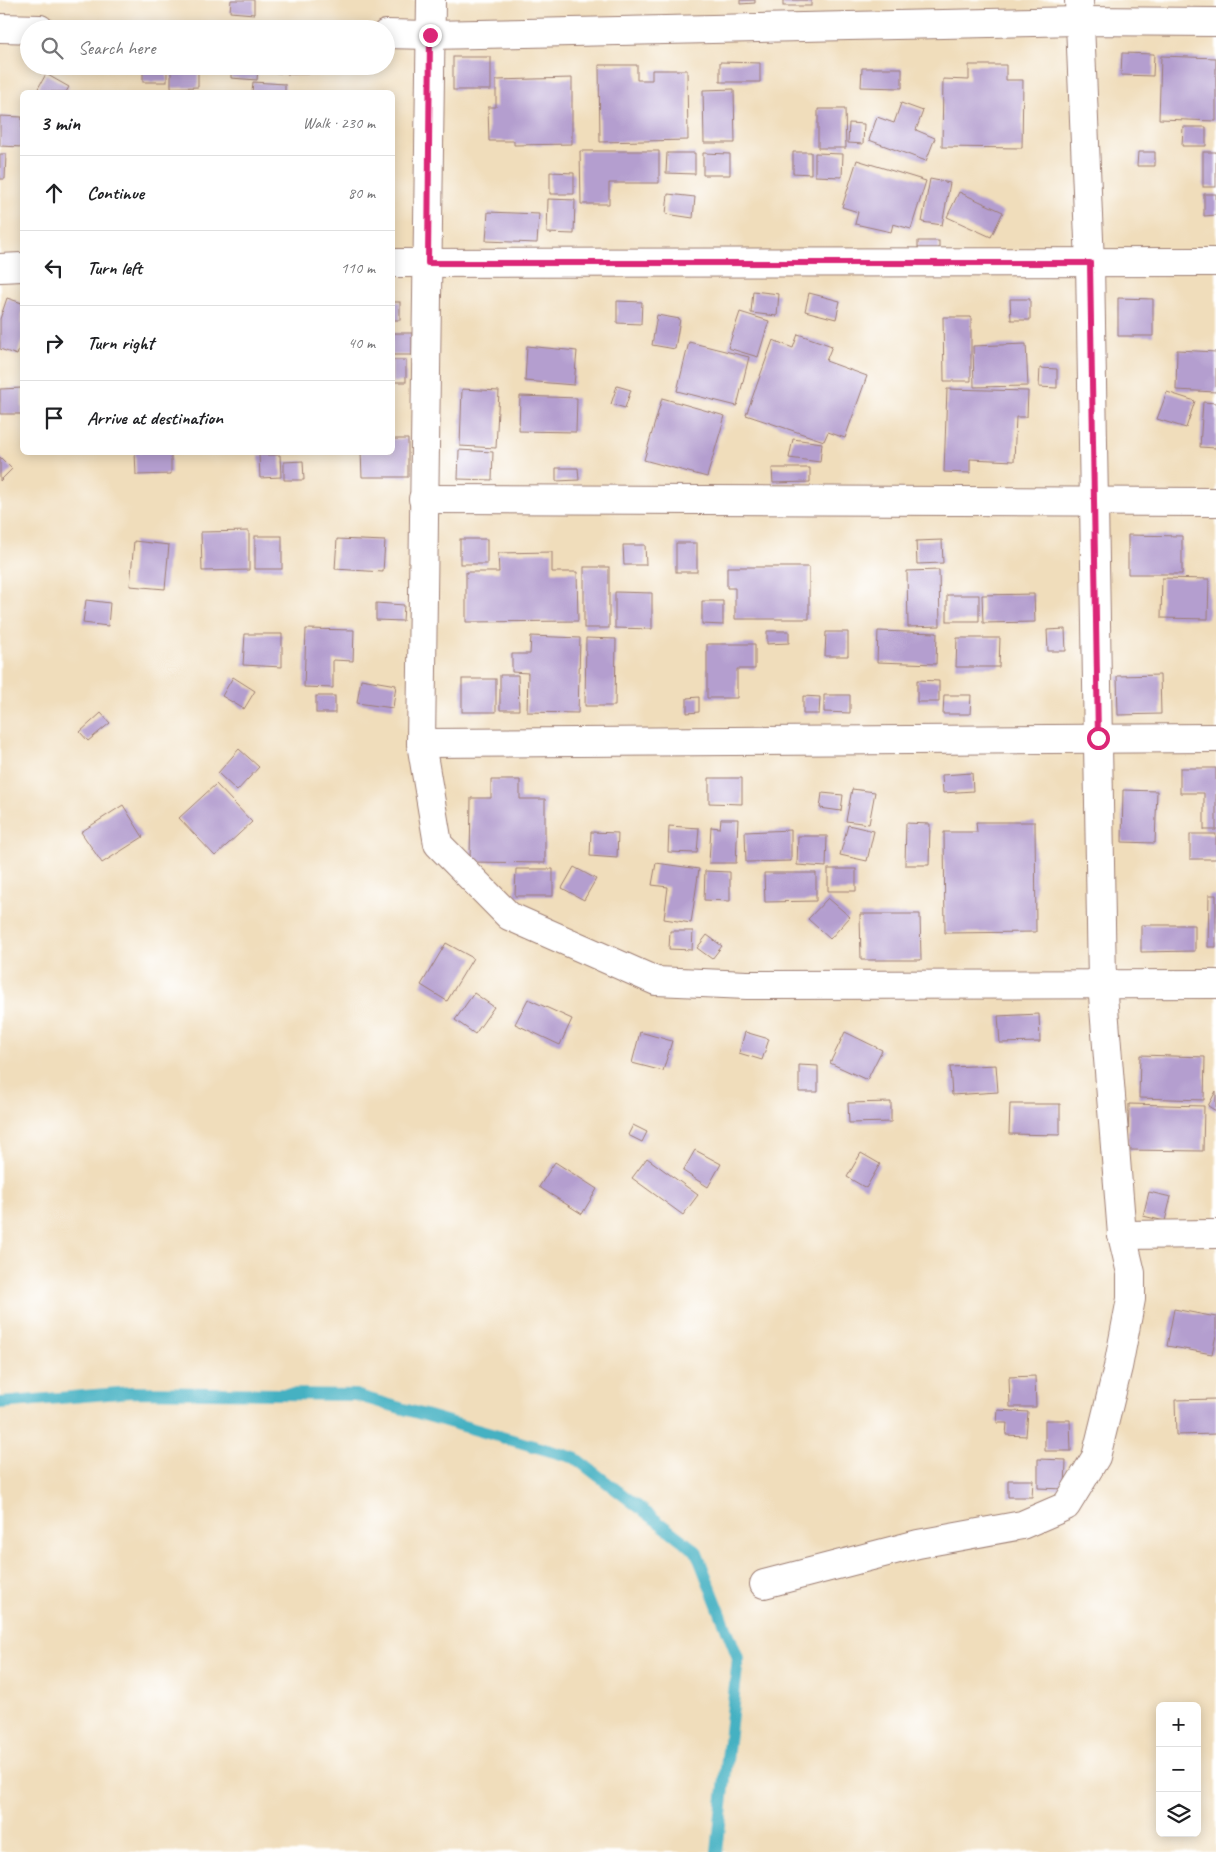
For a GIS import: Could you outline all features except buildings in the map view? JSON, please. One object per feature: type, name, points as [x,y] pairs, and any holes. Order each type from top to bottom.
[{"type":"street","points":[[431,0],[421,743],[438,844],[509,916],[656,981],[747,985],[1216,984]]},
{"type":"street","points":[[764,1584],[918,1544],[1022,1525],[1066,1506],[1096,1457],[1118,1367],[1131,1300],[1132,1273],[1122,1235],[1102,984],[1090,263],[1079,10]]},
{"type":"street","points":[[395,34],[430,35],[1079,10],[1216,22]]},
{"type":"street","points":[[0,28],[20,28]]},
{"type":"street","points":[[395,264],[1216,262]]},
{"type":"street","points":[[0,268],[20,268]]},
{"type":"street","points":[[423,499],[1216,502]]},
{"type":"street","points":[[421,743],[1216,738]]},
{"type":"street","points":[[1122,1235],[1216,1234]]},
{"type":"waterway","points":[[0,1403],[131,1392],[355,1395],[575,1458],[696,1551],[738,1658],[717,1852]]},
{"type":"route","points":[[430,35],[428,263],[1090,263],[1098,738]]}]
